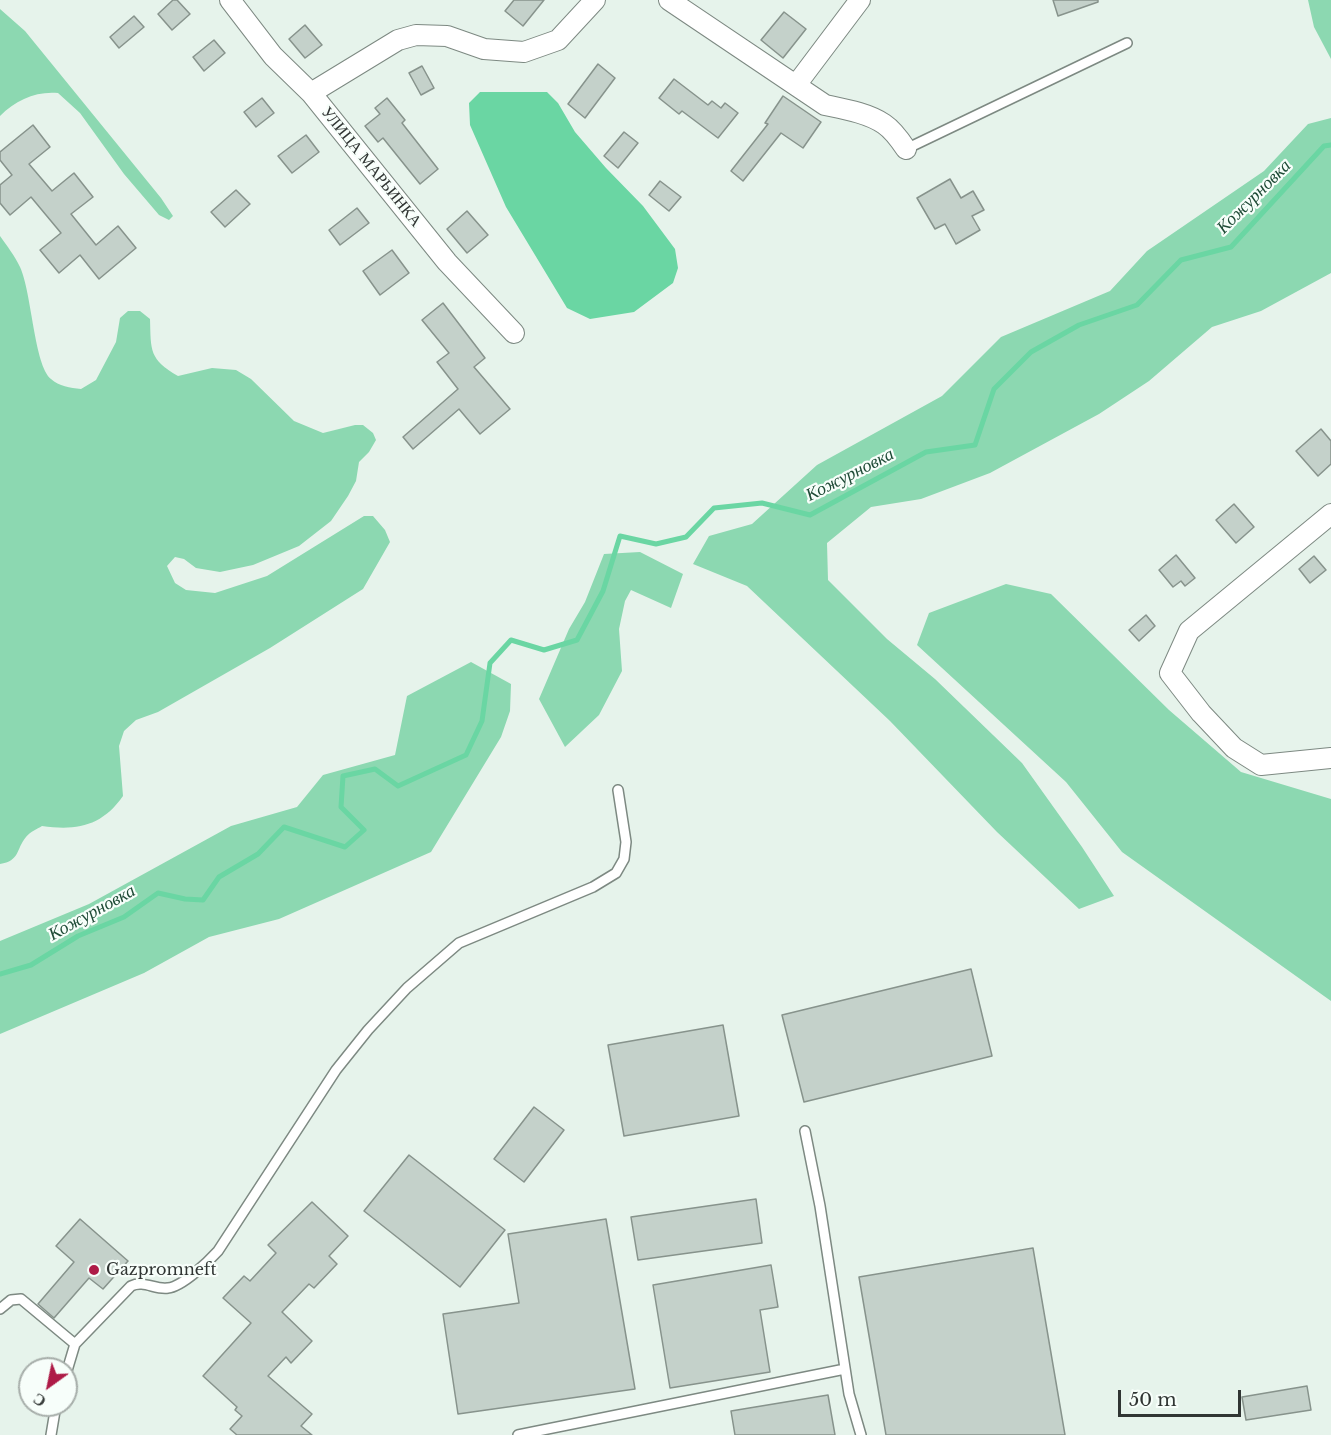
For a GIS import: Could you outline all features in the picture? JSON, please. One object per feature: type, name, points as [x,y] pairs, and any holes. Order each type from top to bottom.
[{"type":"street","name":"УЛИЦА МАРЬИНКА","points":[[230,0],[273,57],[311,93],[447,262],[514,333]]},
{"type":"street","points":[[311,93],[398,40],[416,35],[447,36],[484,49],[524,52],[558,40],[595,0]]},
{"type":"street","points":[[669,0],[825,105],[885,124],[906,149]]},
{"type":"street","points":[[796,85],[860,0]]},
{"type":"street","points":[[1331,514],[1189,631],[1170,673],[1201,713],[1234,748],[1260,765],[1331,758]]},
{"type":"lane","points":[[906,149],[1127,43]]},
{"type":"lane","points":[[71,1357],[75,1344],[131,1286],[139,1282],[168,1288],[178,1284],[209,1261],[218,1251],[336,1070],[368,1030],[407,988],[459,943],[593,887],[616,873],[624,858],[626,842],[618,790]]},
{"type":"lane","points":[[805,1131],[820,1206],[849,1394],[861,1435]]},
{"type":"lane","points":[[0,1309],[10,1300],[21,1299],[75,1344]]},
{"type":"lane","points":[[518,1435],[845,1369]]},
{"type":"lane","points":[[51,1435],[54,1417]]},
{"type":"shaded area","points":[[1308,0],[1331,0],[1331,59],[1314,27]]},
{"type":"shaded area","points":[[0,9],[25,31],[161,198],[173,216],[169,220],[159,215],[124,174],[80,113],[58,93],[34,95],[13,105],[0,116]]},
{"type":"shaded area","points":[[480,92],[547,92],[558,103],[575,132],[643,206],[675,249],[678,268],[673,283],[634,312],[590,319],[567,308],[506,207],[470,125],[469,103]]},
{"type":"shaded area","points":[[1331,118],[1331,273],[1261,311],[1212,327],[1149,381],[1099,414],[990,473],[921,499],[871,507],[827,543],[828,580],[887,639],[935,679],[1022,763],[1082,847],[1114,896],[1079,909],[997,832],[890,721],[747,586],[693,564],[709,536],[752,524],[817,465],[942,396],[1001,337],[1110,291],[1147,251],[1264,171],[1308,124]]},
{"type":"shaded area","points":[[0,236],[20,267],[24,279],[45,371],[51,379],[58,383],[81,389],[96,380],[116,342],[120,318],[128,311],[140,311],[150,319],[152,347],[157,359],[178,376],[212,368],[236,370],[251,379],[294,421],[323,433],[363,425],[373,433],[376,440],[359,462],[356,481],[348,496],[331,521],[299,546],[253,565],[220,572],[196,568],[184,559],[175,557],[167,566],[175,583],[186,590],[215,593],[267,576],[364,516],[373,516],[385,530],[390,542],[363,589],[270,648],[158,712],[136,720],[124,731],[119,746],[123,796],[106,814],[77,827],[42,826],[26,837],[11,860],[0,864]]},
{"type":"shaded area","points":[[640,552],[683,574],[671,608],[631,590],[625,601],[619,629],[622,671],[599,715],[565,747],[539,699],[569,629],[585,602],[604,554]]},
{"type":"shaded area","points":[[1006,584],[1051,594],[1169,710],[1241,772],[1331,799],[1331,1001],[1122,852],[1066,782],[917,645],[929,613]]},
{"type":"shaded area","points":[[471,662],[511,684],[510,711],[501,737],[431,852],[279,919],[209,937],[144,973],[0,1034],[0,941],[89,904],[231,826],[297,807],[323,775],[395,755],[407,696]]},
{"type":"building","points":[[173,0],[177,0],[190,14],[172,30],[158,14]]},
{"type":"building","points":[[514,0],[544,0],[523,26],[505,11]]},
{"type":"building","points":[[1053,0],[1098,0],[1098,2],[1058,16]]},
{"type":"building","points":[[784,12],[806,29],[783,58],[761,40]]},
{"type":"building","points":[[134,16],[144,27],[119,48],[110,37]]},
{"type":"building","points":[[305,25],[322,45],[305,58],[289,39]]},
{"type":"building","points":[[214,40],[225,53],[204,71],[193,57]]},
{"type":"building","points":[[598,64],[615,78],[585,118],[568,104]]},
{"type":"building","points":[[422,66],[434,88],[421,95],[409,73]]},
{"type":"building","points":[[674,79],[708,105],[712,101],[721,108],[725,103],[738,113],[718,138],[682,111],[679,114],[659,98]]},
{"type":"building","points":[[783,96],[821,122],[803,148],[781,133],[743,181],[731,171],[768,124],[765,123]]},
{"type":"building","points":[[262,98],[274,113],[256,127],[244,112]]},
{"type":"building","points":[[387,98],[405,120],[402,123],[438,169],[420,184],[383,138],[378,142],[365,126],[380,114],[375,108]]},
{"type":"building","points":[[33,125],[50,147],[29,164],[52,191],[74,173],[93,197],[71,214],[96,245],[118,226],[136,248],[99,279],[80,255],[59,273],[40,250],[61,233],[31,197],[10,215],[0,203],[0,185],[12,175],[0,160],[0,152]]},
{"type":"building","points":[[624,132],[638,143],[618,168],[604,156]]},
{"type":"building","points":[[306,135],[319,152],[292,173],[278,156]]},
{"type":"building","points":[[950,179],[961,198],[973,191],[984,210],[972,216],[980,230],[956,244],[945,224],[935,229],[917,198]]},
{"type":"building","points":[[660,181],[681,197],[669,211],[649,195]]},
{"type":"building","points":[[236,190],[250,204],[225,227],[211,212]]},
{"type":"building","points":[[357,208],[369,223],[340,245],[329,230]]},
{"type":"building","points":[[467,211],[488,235],[467,253],[447,229]]},
{"type":"building","points":[[392,250],[409,273],[380,295],[363,271]]},
{"type":"building","points":[[443,303],[485,358],[474,367],[510,409],[480,434],[459,409],[413,449],[403,437],[458,389],[437,362],[449,353],[422,320]]},
{"type":"building","points":[[1321,429],[1331,441],[1331,464],[1318,476],[1296,451]]},
{"type":"building","points":[[1234,504],[1254,527],[1236,543],[1216,520]]},
{"type":"building","points":[[1176,555],[1195,578],[1185,586],[1181,581],[1173,587],[1159,570]]},
{"type":"building","points":[[1314,556],[1326,570],[1310,583],[1299,569]]},
{"type":"building","points":[[1146,615],[1155,626],[1139,641],[1129,630]]},
{"type":"building","points":[[971,969],[992,1056],[804,1102],[782,1015]]},
{"type":"building","points":[[723,1025],[739,1116],[624,1136],[608,1045]]},
{"type":"building","points":[[534,1107],[564,1130],[524,1182],[494,1159]]},
{"type":"building","points":[[409,1155],[505,1230],[460,1287],[364,1211]]},
{"type":"building","points":[[756,1199],[762,1243],[638,1260],[631,1217]]},
{"type":"building","points":[[312,1202],[348,1236],[329,1256],[337,1264],[314,1288],[309,1284],[282,1312],[312,1341],[291,1363],[286,1357],[268,1376],[312,1414],[301,1426],[312,1435],[237,1435],[230,1429],[242,1416],[235,1410],[237,1407],[203,1376],[251,1323],[223,1298],[244,1276],[250,1281],[276,1253],[268,1245]]},
{"type":"building","name":"Gazpromneft","points":[[80,1219],[128,1261],[103,1289],[89,1278],[54,1318],[38,1304],[74,1262],[56,1246]]},
{"type":"building","points":[[606,1219],[635,1389],[458,1414],[443,1314],[519,1303],[508,1234]]},
{"type":"building","points":[[1033,1248],[1065,1435],[886,1435],[859,1277]]},
{"type":"building","points":[[771,1265],[778,1307],[760,1310],[770,1372],[670,1388],[653,1285]]},
{"type":"building","points":[[1307,1386],[1311,1410],[1246,1420],[1242,1397]]},
{"type":"building","points":[[828,1395],[835,1435],[735,1435],[731,1411]]},
{"type":"waterway","name":"Кожурновка","points":[[0,974],[31,965],[78,936],[124,917],[158,893],[203,900],[219,877],[258,854],[284,827],[345,847],[364,830],[341,807],[343,776],[375,769],[398,786],[466,755],[482,721],[490,663],[511,640],[544,650],[577,640],[603,591],[620,536],[656,544],[686,537],[714,508],[762,503],[810,515],[926,452],[975,445],[994,389],[1031,352],[1079,325],[1137,305],[1181,260],[1231,247],[1324,146],[1331,145]]},
{"type":"place","name":"Gazpromneft","points":[[94,1270]]}]
